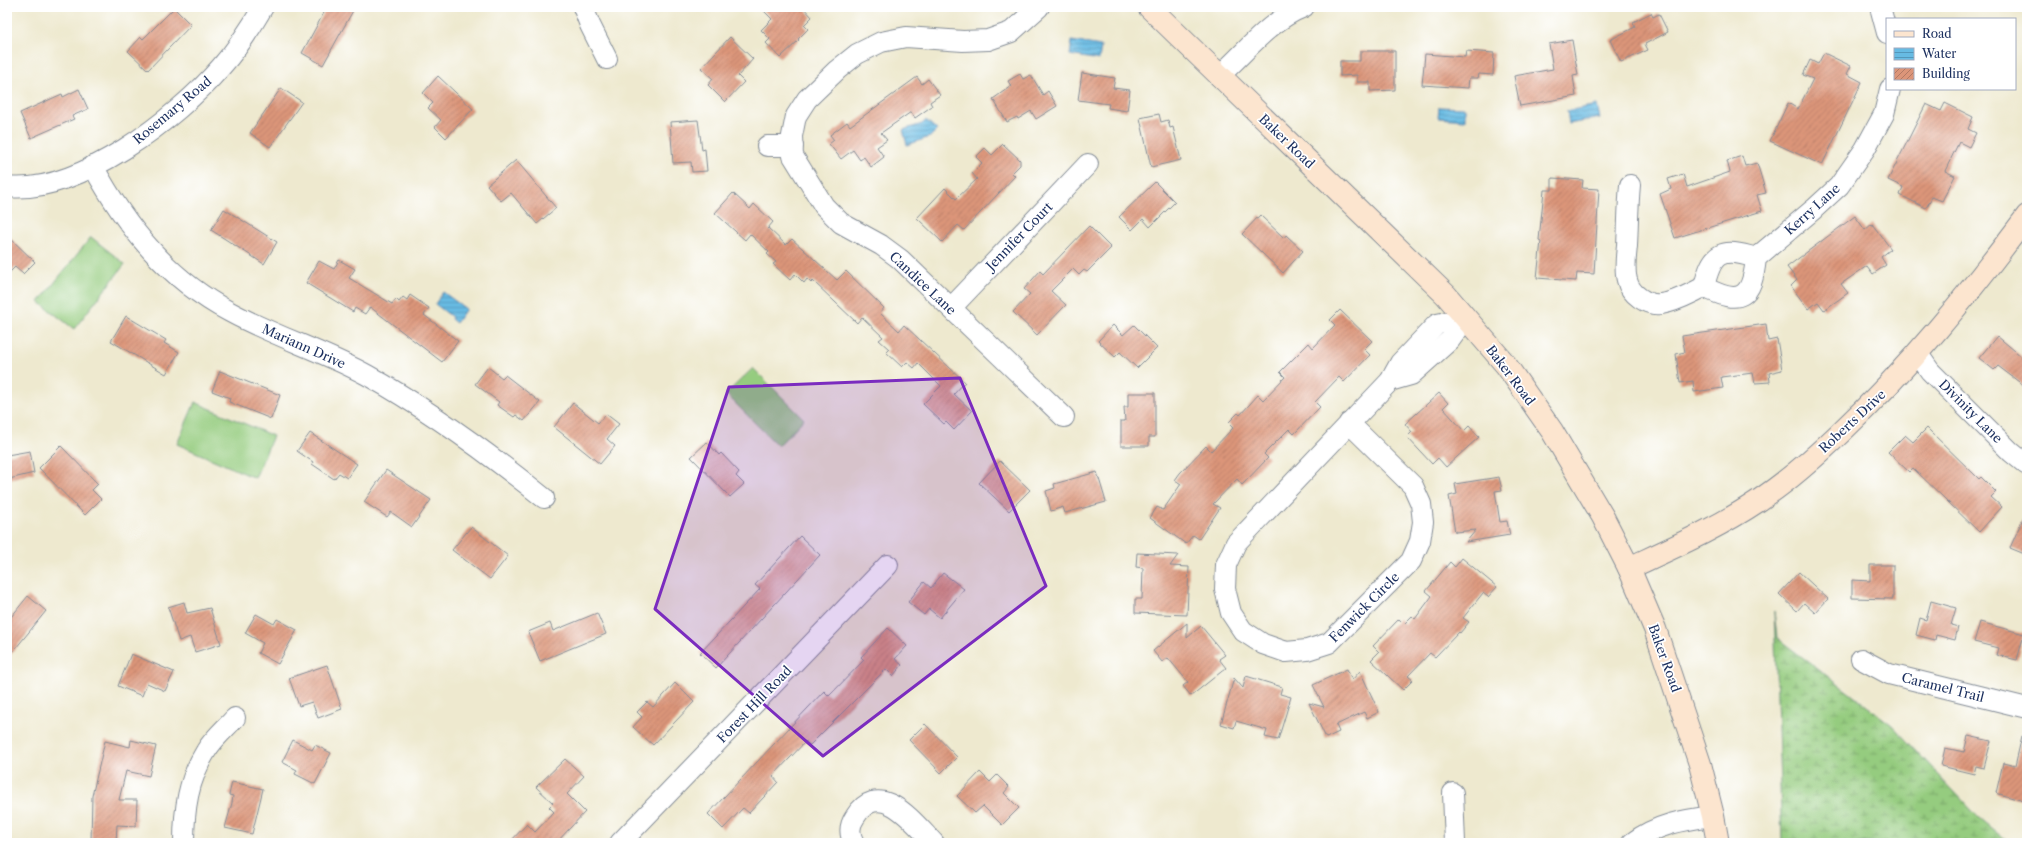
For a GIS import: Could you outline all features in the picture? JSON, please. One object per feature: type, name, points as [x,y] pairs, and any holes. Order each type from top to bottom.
[{"type":"main road","name":"Baker Road","points":[[1149,7],[1402,251],[1466,318],[1506,365],[1552,431],[1603,518],[1629,568],[1655,629],[1700,764],[1718,843]]},
{"type":"main road","name":"Roberts Drive","points":[[1629,568],[1725,521],[1758,502],[1794,475],[1878,397],[1918,354],[1980,279],[2027,216]]},
{"type":"street","name":"Rosemary Road","points":[[7,187],[37,186],[62,179],[93,166],[121,151],[152,130],[188,99],[221,67],[253,25],[263,7]]},
{"type":"street","points":[[583,7],[607,59]]},
{"type":"street","name":"Candice Lane","points":[[1039,7],[1029,18],[1011,32],[988,40],[963,41],[906,37],[881,42],[857,54],[837,70],[807,99],[796,116],[792,136],[793,156],[824,206],[841,223],[881,245],[900,259],[1064,417]]},
{"type":"street","points":[[1219,76],[1274,24],[1295,10],[1304,7]]},
{"type":"street","points":[[1880,7],[1886,29]]},
{"type":"street","name":"Kerry Lane","points":[[1756,258],[1839,186],[1865,149],[1884,114],[1890,90]]},
{"type":"street","points":[[767,146],[793,146]]},
{"type":"street","name":"Jennifer Court","points":[[951,308],[1088,164]]},
{"type":"street","name":"Mariann Drive","points":[[93,166],[109,196],[131,228],[160,261],[194,288],[229,312],[367,375],[440,420],[544,498]]},
{"type":"street","points":[[1630,185],[1626,279],[1631,290],[1640,298],[1650,303],[1661,304],[1674,301],[1704,287]]},
{"type":"street","points":[[1727,252],[1736,252],[1756,258],[1754,277],[1750,288],[1742,295],[1732,298],[1722,297],[1704,287],[1709,268],[1719,256],[1727,252]]},
{"type":"street","name":"Fenwick Circle","points":[[1349,423],[1412,486],[1421,504],[1423,522],[1420,541],[1410,561],[1329,643],[1307,650],[1286,652],[1263,644],[1243,631],[1231,613],[1224,589],[1226,565],[1236,543],[1349,423],[1390,381],[1400,363],[1437,324],[1466,318]]},
{"type":"street","name":"Divinity Lane","points":[[1918,354],[1930,371],[2011,452],[2027,465]]},
{"type":"street","name":"Forest Hill Road","points":[[620,843],[888,565]]},
{"type":"street","name":"Caramel Trail","points":[[1861,659],[1889,674],[2027,708]]},
{"type":"street","points":[[184,843],[184,813],[192,780],[206,750],[235,718]]},
{"type":"street","points":[[1453,793],[1455,843]]},
{"type":"street","points":[[854,843],[851,836],[851,824],[859,810],[871,802],[884,801],[896,806],[934,843]]},
{"type":"street","points":[[1632,843],[1644,834],[1665,825],[1713,816]]},
{"type":"highlighted area","points":[[960,378],[1046,586],[823,756],[655,609],[729,387]]},
{"type":"green space","points":[[91,237],[125,264],[74,329],[39,302]]},
{"type":"green space","points":[[753,368],[804,419],[778,446],[726,394]]},
{"type":"green space","points":[[195,402],[273,436],[255,478],[177,444]]},
{"type":"green space","points":[[1774,611],[1777,638],[1892,725],[1979,818],[2009,843],[1782,843]]},
{"type":"water","points":[[1072,41],[1101,46],[1099,60],[1070,55]]},
{"type":"water","points":[[1597,105],[1600,118],[1569,124],[1567,111]]},
{"type":"water","points":[[1439,107],[1465,108],[1465,120],[1438,118]]},
{"type":"water","points":[[926,120],[937,130],[930,137],[907,145],[903,130],[922,124]]},
{"type":"water","points":[[443,292],[466,309],[456,323],[451,319],[452,317],[435,304]]},
{"type":"building","points":[[327,7],[355,7],[323,65],[302,53]]},
{"type":"building","points":[[760,7],[803,7],[812,17],[804,25],[808,29],[780,58],[766,43],[770,39],[761,30],[772,19]]},
{"type":"building","points":[[174,8],[191,25],[148,70],[128,51],[141,37],[143,39]]},
{"type":"building","points":[[1651,13],[1653,17],[1659,14],[1668,32],[1645,44],[1648,50],[1621,62],[1610,40],[1635,27],[1633,22]]},
{"type":"building","points":[[730,37],[753,59],[738,76],[744,82],[725,102],[708,85],[713,79],[701,68]]},
{"type":"building","points":[[1572,40],[1578,75],[1573,76],[1576,96],[1520,106],[1514,76],[1553,69],[1549,44]]},
{"type":"building","points":[[1360,51],[1395,51],[1395,90],[1370,91],[1370,82],[1357,82],[1357,75],[1340,76],[1340,61],[1360,61]]},
{"type":"building","points":[[1466,51],[1494,53],[1493,75],[1479,74],[1478,78],[1469,78],[1468,88],[1422,85],[1425,54],[1465,57]]},
{"type":"building","points":[[1824,53],[1851,66],[1847,74],[1862,82],[1822,165],[1770,141],[1788,103],[1798,109],[1813,79],[1803,75],[1810,60],[1818,64]]},
{"type":"building","points":[[1082,73],[1115,78],[1113,88],[1130,90],[1127,111],[1108,108],[1109,104],[1078,100]]},
{"type":"building","points":[[1020,74],[1023,79],[1031,75],[1043,95],[1048,91],[1057,106],[1036,119],[1031,111],[1018,119],[1017,117],[1007,122],[993,99],[1011,86],[1008,81]]},
{"type":"building","points":[[438,76],[473,109],[446,138],[435,127],[441,120],[428,108],[433,103],[423,93]]},
{"type":"building","points":[[917,77],[922,84],[928,79],[940,95],[930,102],[932,106],[915,118],[911,112],[881,133],[887,140],[877,147],[884,157],[871,167],[864,157],[860,160],[853,150],[841,159],[829,144],[834,140],[830,135],[847,122],[850,126]]},
{"type":"building","points":[[281,88],[302,102],[270,147],[250,133]]},
{"type":"building","points":[[79,89],[88,109],[72,116],[74,119],[31,138],[20,113],[62,94],[63,97]]},
{"type":"building","points":[[1945,103],[1973,117],[1968,129],[1976,133],[1969,147],[1959,142],[1945,171],[1955,176],[1942,201],[1932,197],[1926,208],[1900,195],[1903,187],[1888,180],[1926,104],[1941,111]]},
{"type":"building","points":[[1159,114],[1161,122],[1168,120],[1170,128],[1173,127],[1181,160],[1151,167],[1140,118]]},
{"type":"building","points":[[698,120],[702,150],[705,149],[707,171],[692,172],[691,162],[673,163],[670,122]]},
{"type":"building","points":[[1003,144],[1020,160],[1020,165],[1012,173],[1015,176],[964,230],[958,225],[942,242],[917,218],[945,188],[956,199],[977,179],[972,173],[982,163],[976,157],[985,148],[992,155]]},
{"type":"building","points":[[1742,156],[1745,166],[1757,163],[1766,193],[1757,195],[1762,211],[1675,238],[1660,194],[1671,189],[1668,179],[1683,174],[1687,187],[1730,172],[1727,161]]},
{"type":"building","points":[[516,160],[556,208],[537,224],[511,193],[501,201],[487,185]]},
{"type":"building","points":[[1552,178],[1583,180],[1582,188],[1599,189],[1594,274],[1577,273],[1576,281],[1537,278],[1544,190],[1552,190]]},
{"type":"building","points":[[1155,182],[1175,202],[1150,227],[1143,219],[1132,230],[1119,217]]},
{"type":"building","points":[[733,193],[750,209],[754,204],[773,222],[768,228],[786,245],[792,239],[837,280],[846,271],[884,308],[880,313],[899,331],[904,325],[965,382],[954,394],[972,411],[954,430],[946,422],[944,424],[923,404],[941,386],[918,363],[914,368],[907,362],[902,367],[886,352],[889,349],[879,340],[883,337],[862,317],[857,323],[813,281],[811,283],[807,279],[804,283],[795,274],[790,280],[773,264],[776,262],[767,254],[769,252],[750,234],[745,240],[715,213]]},
{"type":"building","points":[[224,209],[277,242],[264,264],[211,230]]},
{"type":"building","points":[[1260,215],[1284,238],[1286,235],[1303,251],[1283,273],[1242,234]]},
{"type":"building","points":[[1855,216],[1865,230],[1872,224],[1891,249],[1881,257],[1886,265],[1873,274],[1867,266],[1841,284],[1848,293],[1824,310],[1818,302],[1808,309],[1791,286],[1797,280],[1787,267]]},
{"type":"building","points":[[1089,226],[1111,248],[1087,272],[1084,270],[1079,275],[1073,269],[1051,291],[1066,305],[1037,335],[1013,312],[1030,294],[1024,289],[1040,271],[1043,274]]},
{"type":"building","points":[[7,235],[35,262],[23,274],[15,267],[7,275]]},
{"type":"building","points":[[339,260],[355,269],[349,278],[392,304],[396,299],[399,302],[403,297],[407,300],[410,295],[429,308],[424,315],[458,341],[442,362],[370,307],[365,314],[355,308],[353,312],[306,283],[319,261],[334,269]]},
{"type":"building","points":[[1340,310],[1372,341],[1364,349],[1370,355],[1344,382],[1339,377],[1315,402],[1320,407],[1294,434],[1289,429],[1264,454],[1268,458],[1242,485],[1237,479],[1213,504],[1220,508],[1199,539],[1193,535],[1186,544],[1150,518],[1157,507],[1163,510],[1181,484],[1175,480],[1180,473],[1206,446],[1211,451],[1233,428],[1228,423],[1238,413],[1240,415],[1258,395],[1263,400],[1285,377],[1280,372],[1309,343],[1313,348],[1335,325],[1330,320]]},
{"type":"building","points":[[126,316],[166,340],[164,343],[179,352],[166,374],[111,341]]},
{"type":"building","points":[[1766,324],[1768,341],[1777,339],[1782,370],[1769,373],[1770,382],[1755,383],[1753,373],[1721,377],[1723,388],[1694,392],[1693,381],[1680,383],[1676,354],[1685,352],[1682,336]]},
{"type":"building","points":[[1113,325],[1123,335],[1134,325],[1157,348],[1137,368],[1120,352],[1115,357],[1098,341]]},
{"type":"building","points":[[1997,336],[2027,361],[2027,388],[1998,366],[1994,370],[1979,358]]},
{"type":"building","points":[[488,367],[502,378],[505,375],[540,402],[524,421],[516,415],[514,417],[497,405],[499,402],[475,384]]},
{"type":"building","points":[[220,371],[280,395],[271,419],[229,402],[230,398],[212,391]]},
{"type":"building","points":[[1128,393],[1155,393],[1155,437],[1149,437],[1149,446],[1121,446],[1121,421],[1125,421],[1124,407],[1128,407]]},
{"type":"building","points":[[1439,393],[1448,403],[1443,408],[1464,431],[1469,426],[1479,437],[1446,467],[1438,458],[1432,464],[1407,437],[1412,432],[1405,424]]},
{"type":"building","points":[[573,403],[598,423],[606,414],[619,424],[607,439],[615,446],[600,464],[554,427]]},
{"type":"building","points":[[1927,428],[1979,479],[1981,477],[1996,492],[1991,497],[2002,507],[1979,532],[1913,468],[1909,472],[1888,452],[1905,435],[1913,442]]},
{"type":"building","points":[[310,433],[357,464],[347,478],[339,473],[334,479],[312,464],[313,462],[297,451]]},
{"type":"building","points":[[707,442],[719,455],[721,453],[739,472],[736,476],[744,484],[730,497],[691,457]]},
{"type":"building","points":[[61,446],[98,484],[92,490],[101,499],[85,515],[39,468]]},
{"type":"building","points":[[30,451],[34,473],[9,479],[7,455]]},
{"type":"building","points":[[1000,461],[1030,490],[1009,511],[979,483]]},
{"type":"building","points":[[386,470],[431,500],[412,527],[391,512],[387,517],[364,502]]},
{"type":"building","points":[[1097,472],[1106,502],[1065,513],[1063,507],[1051,511],[1046,491],[1055,488],[1054,484]]},
{"type":"building","points":[[1499,477],[1502,490],[1495,491],[1500,522],[1507,521],[1510,535],[1466,542],[1476,530],[1455,532],[1449,496],[1457,494],[1455,484]]},
{"type":"building","points":[[2027,509],[2027,555],[2010,548]]},
{"type":"building","points":[[471,527],[508,556],[490,579],[452,550]]},
{"type":"building","points":[[800,536],[820,555],[716,668],[700,653],[760,589],[755,585]]},
{"type":"building","points":[[1137,553],[1178,555],[1170,566],[1189,567],[1187,615],[1135,613],[1135,599],[1142,599],[1143,568],[1136,567]]},
{"type":"building","points":[[1462,558],[1497,587],[1488,597],[1483,593],[1463,618],[1469,622],[1460,633],[1459,632],[1435,657],[1430,653],[1408,676],[1413,680],[1403,690],[1371,660],[1379,652],[1373,646],[1399,619],[1404,624],[1412,616],[1415,619],[1432,596],[1426,591],[1450,562],[1455,567]]},
{"type":"building","points":[[1870,565],[1893,565],[1893,599],[1852,598],[1852,580],[1870,581]]},
{"type":"building","points":[[1799,572],[1828,599],[1815,613],[1804,603],[1797,611],[1779,594]]},
{"type":"building","points":[[943,573],[964,589],[940,618],[929,609],[924,615],[908,602],[924,582],[931,588]]},
{"type":"building","points":[[28,596],[46,611],[7,659],[7,622]]},
{"type":"building","points":[[1931,601],[1956,608],[1951,625],[1958,627],[1955,640],[1936,635],[1935,640],[1916,635],[1920,618],[1926,620]]},
{"type":"building","points":[[184,602],[187,613],[210,608],[221,644],[195,652],[190,637],[179,641],[168,607]]},
{"type":"building","points":[[597,613],[606,634],[540,661],[528,632],[550,623],[553,631]]},
{"type":"building","points":[[256,614],[274,624],[277,619],[297,630],[278,664],[258,653],[263,643],[245,633]]},
{"type":"building","points":[[1980,622],[2024,634],[2017,660],[1996,655],[1998,648],[1974,642]]},
{"type":"building","points":[[1187,623],[1187,638],[1201,626],[1225,655],[1219,659],[1226,668],[1191,696],[1183,686],[1188,682],[1168,658],[1162,662],[1153,651]]},
{"type":"building","points":[[888,628],[907,646],[895,659],[902,665],[893,676],[886,669],[810,745],[806,741],[773,776],[778,782],[749,813],[743,808],[723,829],[708,814],[824,691],[829,696],[864,660],[861,657]]},
{"type":"building","points":[[131,654],[174,672],[165,691],[147,683],[142,696],[118,686]]},
{"type":"building","points":[[327,665],[342,709],[318,718],[312,702],[299,706],[289,678]]},
{"type":"building","points":[[1347,669],[1352,680],[1360,671],[1379,712],[1367,718],[1364,712],[1336,725],[1339,732],[1326,738],[1309,703],[1324,707],[1313,685]]},
{"type":"building","points":[[1246,676],[1282,687],[1280,694],[1291,697],[1278,740],[1265,737],[1267,730],[1236,721],[1234,728],[1221,724],[1234,678],[1243,688]]},
{"type":"building","points":[[675,683],[694,702],[653,745],[633,727],[642,717],[637,712],[647,702],[653,707]]},
{"type":"building","points":[[925,724],[957,757],[941,773],[909,740]]},
{"type":"building","points":[[1968,736],[1991,741],[1984,768],[1976,766],[1974,774],[1941,766],[1945,748],[1964,752]]},
{"type":"building","points":[[2022,736],[2027,737],[2027,802],[1996,793],[2003,763],[2015,766]]},
{"type":"building","points":[[131,740],[156,746],[149,776],[126,771],[119,800],[137,800],[136,826],[117,825],[116,842],[91,841],[92,796],[105,741],[130,747]]},
{"type":"building","points":[[293,740],[312,750],[315,745],[331,753],[315,784],[295,774],[297,770],[282,762]]},
{"type":"building","points":[[565,759],[584,776],[567,794],[585,812],[556,843],[509,843],[527,824],[535,832],[554,812],[549,807],[553,803],[536,787]]},
{"type":"building","points":[[980,772],[990,782],[997,775],[1009,787],[1004,793],[1019,808],[1002,825],[983,806],[975,813],[957,796]]},
{"type":"building","points":[[232,782],[263,789],[252,834],[225,828],[232,803],[233,796],[229,795]]}]
